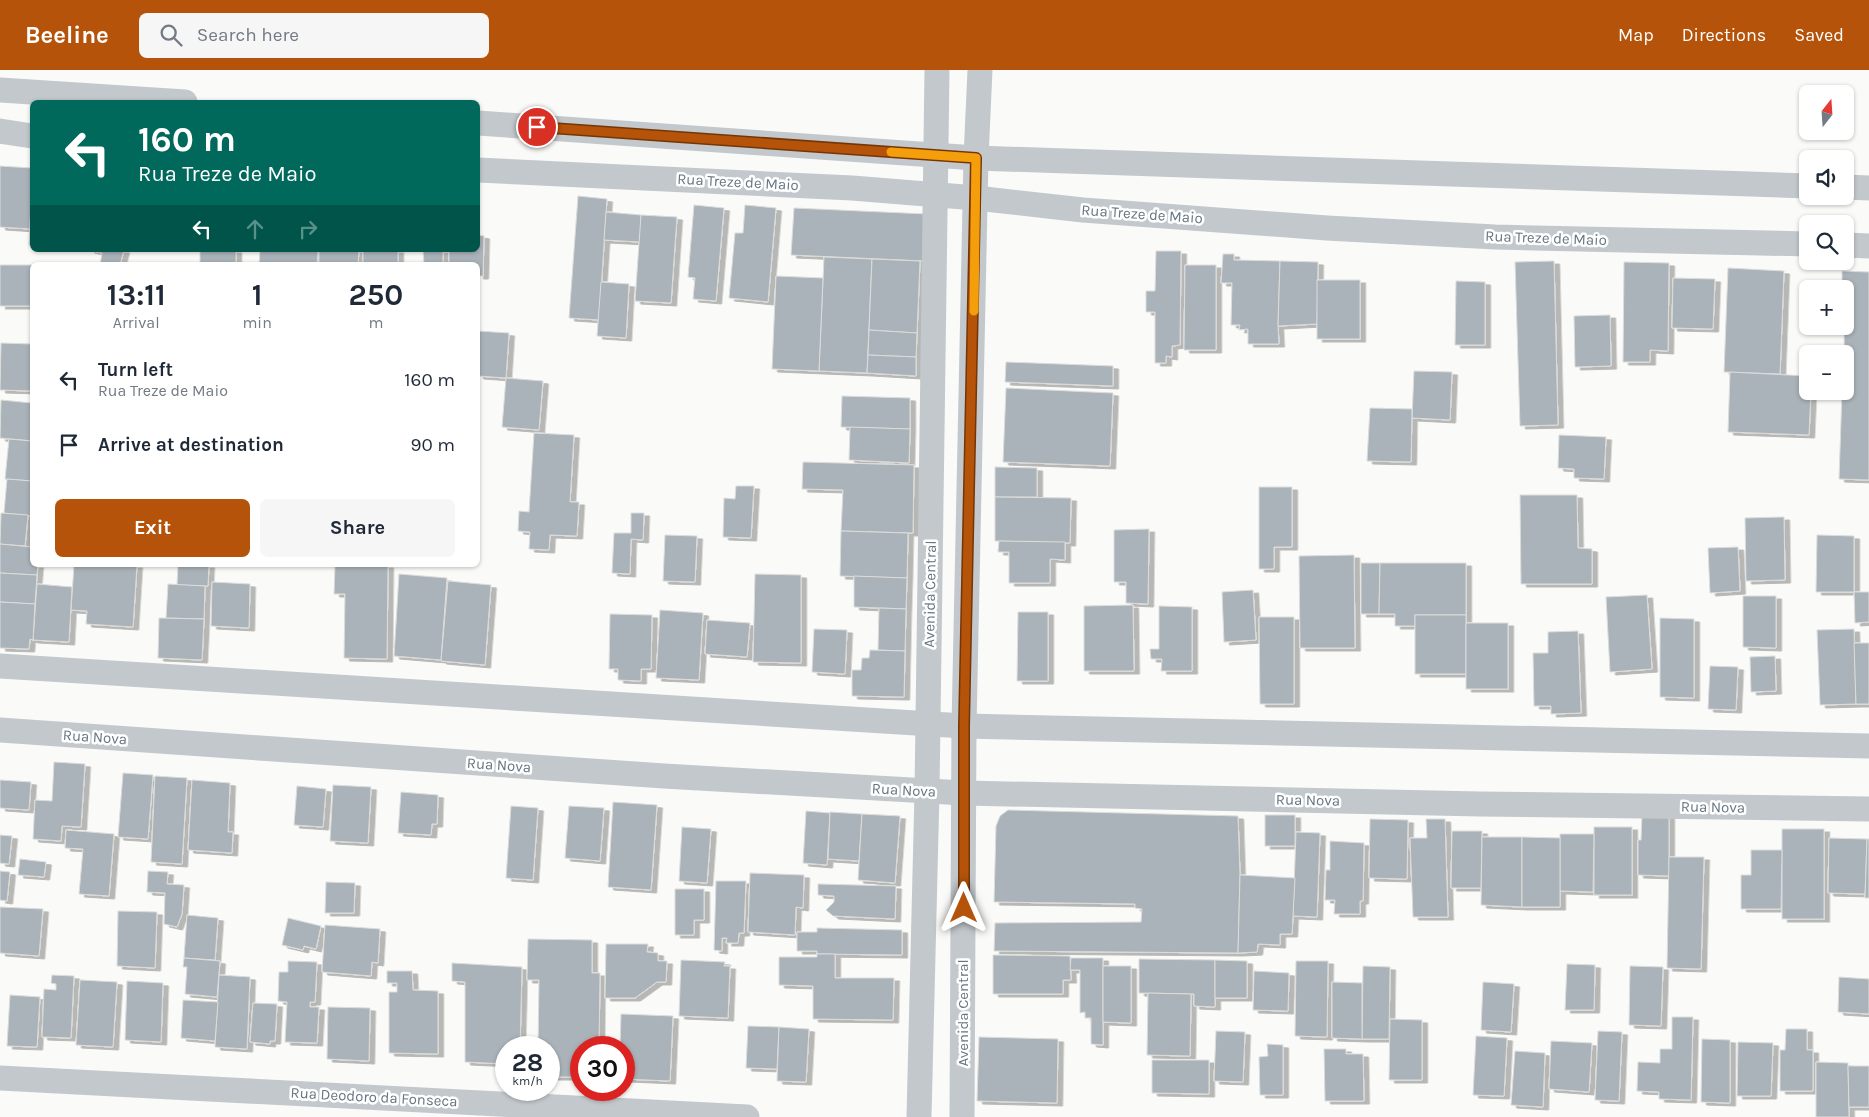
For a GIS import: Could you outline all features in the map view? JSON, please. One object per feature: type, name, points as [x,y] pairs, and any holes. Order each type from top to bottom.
[{"type":"street","name":"Avenida Central","points":[[919,1117],[927,792],[937,70]]},
{"type":"street","name":"Avenida Central","points":[[962,1117],[964,726],[976,158],[980,70]]},
{"type":"street","points":[[0,90],[154,100]]},
{"type":"street","points":[[480,123],[976,158],[1799,186]]},
{"type":"street","points":[[0,131],[30,136]]},
{"type":"street","name":"Rua Treze de Maio","points":[[480,170],[852,188],[976,198],[1083,210],[1337,229],[1495,237],[1799,244]]},
{"type":"street","points":[[1854,187],[1869,188]]},
{"type":"street","points":[[1854,245],[1869,246]]},
{"type":"street","points":[[0,666],[964,726],[1869,746]]},
{"type":"street","name":"Rua Nova","points":[[0,730],[664,776],[927,792],[1480,804],[1869,809]]},
{"type":"street","name":"Rua Deodoro da Fonseca","points":[[0,1078],[747,1117]]},
{"type":"building","points":[[0,166],[30,168],[30,229],[0,227]]},
{"type":"building","points":[[578,196],[607,199],[599,320],[569,318]]},
{"type":"building","points":[[694,205],[724,208],[716,301],[693,299],[695,278],[688,277]]},
{"type":"building","points":[[745,205],[776,208],[768,302],[729,298],[735,233],[743,233]]},
{"type":"building","points":[[794,208],[927,214],[924,261],[791,255]]},
{"type":"building","points":[[606,212],[641,215],[640,242],[604,240]]},
{"type":"building","points":[[641,215],[677,217],[671,303],[635,301]]},
{"type":"building","points":[[480,235],[484,236],[483,276],[480,276],[480,262],[449,262],[449,252],[480,252]]},
{"type":"building","points":[[1156,251],[1181,251],[1180,345],[1172,346],[1172,357],[1166,356],[1166,363],[1155,363],[1155,312],[1146,312],[1146,291],[1155,291]]},
{"type":"building","points":[[98,252],[123,252],[121,262],[100,262],[102,253]]},
{"type":"building","points":[[200,252],[236,252],[236,262],[200,262]]},
{"type":"building","points":[[260,252],[318,252],[317,262],[259,262]]},
{"type":"building","points":[[319,252],[359,252],[358,262],[319,262]]},
{"type":"building","points":[[363,252],[398,252],[398,262],[363,262]]},
{"type":"building","points":[[423,252],[443,252],[443,262],[424,262]]},
{"type":"building","points":[[1223,254],[1234,254],[1234,260],[1280,261],[1279,344],[1248,344],[1248,329],[1239,330],[1240,325],[1231,325],[1232,283],[1221,283]]},
{"type":"building","points":[[824,257],[872,259],[867,373],[819,371]]},
{"type":"building","points":[[872,259],[920,261],[917,333],[869,330]]},
{"type":"building","points":[[1280,261],[1318,262],[1317,324],[1278,326]]},
{"type":"building","points":[[1554,261],[1558,425],[1520,426],[1515,262]]},
{"type":"building","points":[[1624,262],[1669,263],[1668,351],[1650,350],[1650,362],[1623,362]]},
{"type":"building","points":[[0,265],[30,265],[30,306],[0,306]]},
{"type":"building","points":[[1185,265],[1216,265],[1216,350],[1184,350]]},
{"type":"building","points":[[1728,268],[1784,271],[1780,374],[1724,372]]},
{"type":"building","points":[[1842,271],[1869,272],[1869,480],[1839,479],[1842,400],[1854,400],[1854,345],[1844,345],[1844,335],[1854,335],[1854,280],[1842,280]]},
{"type":"building","points":[[776,276],[823,278],[819,371],[772,369]]},
{"type":"building","points":[[1673,278],[1715,279],[1713,329],[1672,328]]},
{"type":"building","points":[[1317,280],[1360,280],[1360,339],[1317,339]]},
{"type":"building","points":[[1456,281],[1485,282],[1485,345],[1455,345]]},
{"type":"building","points":[[601,282],[629,284],[626,338],[597,336]]},
{"type":"building","points":[[1610,315],[1611,366],[1575,367],[1574,316]]},
{"type":"building","points":[[869,330],[917,333],[916,357],[868,355]]},
{"type":"building","points":[[480,331],[509,333],[506,378],[480,376]]},
{"type":"building","points":[[1,343],[30,344],[30,391],[0,390]]},
{"type":"building","points":[[868,355],[916,357],[916,376],[867,373]]},
{"type":"building","points":[[1006,362],[1113,366],[1113,386],[1005,382]]},
{"type":"building","points":[[1414,371],[1452,372],[1450,420],[1412,418]]},
{"type":"building","points":[[1730,372],[1799,376],[1799,400],[1811,400],[1809,435],[1728,432]]},
{"type":"building","points":[[506,378],[543,381],[539,430],[502,427]]},
{"type":"building","points":[[1006,388],[1113,393],[1110,466],[1003,462]]},
{"type":"building","points":[[842,396],[910,398],[910,429],[841,427]]},
{"type":"building","points":[[1,400],[30,403],[30,441],[0,438]]},
{"type":"building","points":[[1370,408],[1412,409],[1411,462],[1367,461]]},
{"type":"building","points":[[850,427],[910,429],[909,463],[849,460]]},
{"type":"building","points":[[534,433],[574,435],[570,502],[579,502],[577,536],[550,535],[549,550],[529,549],[530,532],[518,531],[519,511],[529,512]]},
{"type":"building","points":[[1559,435],[1606,437],[1604,479],[1574,478],[1574,469],[1558,468]]},
{"type":"building","points":[[9,439],[30,441],[30,481],[5,479]]},
{"type":"building","points":[[803,462],[914,465],[913,533],[841,531],[843,490],[802,489]]},
{"type":"building","points":[[995,467],[1037,468],[1037,497],[995,497]]},
{"type":"building","points":[[7,479],[30,481],[30,516],[4,513]]},
{"type":"building","points":[[736,486],[754,486],[751,538],[723,537],[724,498],[735,499]]},
{"type":"building","points":[[1259,487],[1292,487],[1292,547],[1274,547],[1274,569],[1259,569]]},
{"type":"building","points":[[1520,495],[1577,495],[1578,548],[1592,549],[1592,584],[1521,584]]},
{"type":"building","points":[[995,497],[1071,498],[1070,543],[995,541]]},
{"type":"building","points":[[1,513],[28,515],[25,546],[0,544]]},
{"type":"building","points":[[631,513],[644,513],[643,540],[631,539],[630,574],[612,573],[614,533],[631,533]]},
{"type":"building","points":[[1784,517],[1785,580],[1746,581],[1745,518]]},
{"type":"building","points":[[1149,529],[1148,604],[1126,603],[1126,582],[1114,582],[1114,530]]},
{"type":"building","points":[[841,531],[908,533],[907,578],[840,576]]},
{"type":"building","points":[[665,535],[697,536],[695,582],[663,581]]},
{"type":"building","points":[[1817,535],[1854,536],[1854,592],[1816,592]]},
{"type":"building","points":[[999,541],[1065,542],[1065,560],[1050,559],[1050,583],[1009,583],[1009,552],[998,552]]},
{"type":"building","points":[[0,544],[30,547],[30,567],[38,567],[37,575],[0,573]]},
{"type":"building","points":[[1738,547],[1740,591],[1710,593],[1708,548]]},
{"type":"building","points":[[1354,555],[1355,648],[1300,648],[1299,556]]},
{"type":"building","points":[[1361,563],[1380,563],[1379,614],[1361,614]]},
{"type":"building","points":[[1380,563],[1466,563],[1466,615],[1415,615],[1415,626],[1395,626],[1395,614],[1379,614]]},
{"type":"building","points":[[74,567],[137,567],[133,627],[86,624],[87,611],[71,610]]},
{"type":"building","points":[[178,567],[209,567],[208,586],[177,585]]},
{"type":"building","points":[[335,567],[388,567],[387,659],[344,658],[345,594],[334,594]]},
{"type":"building","points":[[0,573],[37,575],[35,604],[0,602]]},
{"type":"building","points":[[399,574],[447,578],[441,660],[394,656]]},
{"type":"building","points":[[755,574],[801,575],[801,663],[753,662]]},
{"type":"building","points":[[854,576],[907,578],[906,609],[854,607]]},
{"type":"building","points":[[448,581],[491,585],[485,665],[441,661]]},
{"type":"building","points":[[212,582],[250,584],[249,628],[211,626]]},
{"type":"building","points":[[37,584],[72,587],[69,642],[33,640]]},
{"type":"building","points":[[168,584],[205,586],[204,619],[166,618]]},
{"type":"building","points":[[1253,590],[1256,640],[1224,642],[1222,592]]},
{"type":"building","points":[[1854,592],[1869,592],[1869,622],[1855,623]]},
{"type":"building","points":[[1647,595],[1652,669],[1610,672],[1606,597]]},
{"type":"building","points":[[1743,596],[1776,596],[1776,648],[1743,647]]},
{"type":"building","points":[[0,602],[35,604],[33,640],[30,639],[29,649],[0,648]]},
{"type":"building","points":[[1133,605],[1134,671],[1084,671],[1084,606]]},
{"type":"building","points":[[1159,606],[1192,607],[1192,671],[1161,671],[1162,659],[1151,659],[1150,649],[1159,649]]},
{"type":"building","points":[[879,608],[906,609],[905,651],[878,650]]},
{"type":"building","points":[[660,610],[703,613],[699,680],[656,678]]},
{"type":"building","points":[[1018,612],[1048,612],[1048,681],[1017,681]]},
{"type":"building","points":[[610,614],[652,615],[651,669],[641,669],[641,681],[618,680],[618,669],[609,669]]},
{"type":"building","points":[[1415,615],[1466,615],[1466,674],[1415,674]]},
{"type":"building","points":[[1259,617],[1294,617],[1294,704],[1260,704]]},
{"type":"building","points":[[159,618],[204,619],[202,660],[158,658]]},
{"type":"building","points":[[1660,618],[1694,619],[1694,698],[1660,697]]},
{"type":"building","points":[[707,620],[750,623],[747,657],[705,654]]},
{"type":"building","points":[[1466,623],[1508,623],[1508,689],[1466,689]]},
{"type":"building","points":[[814,629],[847,630],[845,674],[812,672]]},
{"type":"building","points":[[1854,629],[1856,704],[1820,705],[1817,630]]},
{"type":"building","points":[[1578,631],[1581,713],[1551,714],[1551,706],[1534,706],[1533,653],[1548,653],[1548,632]]},
{"type":"building","points":[[1854,643],[1869,643],[1869,704],[1856,704]]},
{"type":"building","points":[[870,650],[905,651],[904,697],[852,696],[852,670],[861,670],[862,658],[869,658]]},
{"type":"building","points":[[1775,656],[1776,691],[1751,692],[1750,657]]},
{"type":"building","points":[[1710,666],[1738,667],[1736,710],[1708,709]]},
{"type":"building","points":[[54,762],[85,764],[81,827],[62,826],[61,841],[33,839],[35,800],[52,801]]},
{"type":"building","points":[[123,773],[153,775],[148,839],[118,837]]},
{"type":"building","points":[[155,776],[187,778],[182,864],[151,862]]},
{"type":"building","points":[[0,780],[31,782],[29,810],[0,808]]},
{"type":"building","points":[[192,780],[230,783],[228,832],[233,832],[232,853],[188,850]]},
{"type":"building","points":[[333,785],[371,787],[368,843],[330,841]]},
{"type":"building","points":[[297,786],[326,789],[323,827],[294,825]]},
{"type":"building","points":[[401,792],[438,795],[437,824],[432,824],[431,835],[398,833]]},
{"type":"building","points":[[613,802],[657,805],[651,890],[608,887]]},
{"type":"building","points":[[511,806],[538,808],[533,880],[506,878]]},
{"type":"building","points":[[569,806],[604,808],[600,861],[565,858]]},
{"type":"building","points":[[1008,810],[1238,816],[1240,875],[1238,953],[994,951],[995,923],[1141,922],[1142,909],[1135,908],[1135,904],[994,902],[996,826],[1000,816]]},
{"type":"building","points":[[806,811],[830,813],[827,865],[803,863]]},
{"type":"building","points":[[830,812],[862,814],[859,861],[828,859]]},
{"type":"building","points":[[862,814],[900,816],[895,883],[858,880]]},
{"type":"building","points":[[1642,814],[1669,814],[1669,876],[1638,875],[1638,840],[1641,840]]},
{"type":"building","points":[[1265,815],[1295,815],[1295,846],[1265,846]]},
{"type":"building","points":[[1370,819],[1408,820],[1407,879],[1369,878]]},
{"type":"building","points":[[1426,819],[1445,819],[1448,917],[1413,917],[1410,838],[1427,838]]},
{"type":"building","points":[[682,827],[711,829],[707,883],[679,881]]},
{"type":"building","points":[[1594,827],[1632,827],[1632,895],[1594,895]]},
{"type":"building","points":[[1782,829],[1824,829],[1824,919],[1782,919]]},
{"type":"building","points":[[66,830],[114,834],[109,896],[79,894],[83,849],[65,848]]},
{"type":"building","points":[[1452,831],[1482,831],[1481,888],[1451,888]]},
{"type":"building","points":[[1296,832],[1320,833],[1317,917],[1293,916]]},
{"type":"building","points":[[1560,834],[1594,834],[1593,892],[1560,891]]},
{"type":"building","points":[[0,835],[12,836],[9,864],[0,863]]},
{"type":"building","points":[[1482,837],[1522,837],[1522,907],[1481,905]]},
{"type":"building","points":[[1522,837],[1560,838],[1560,907],[1522,907]]},
{"type":"building","points":[[1829,838],[1867,839],[1865,894],[1828,893]]},
{"type":"building","points":[[1867,839],[1869,839],[1869,898],[1865,898]]},
{"type":"building","points":[[1330,841],[1364,843],[1363,901],[1360,901],[1360,914],[1334,914],[1335,900],[1325,900],[1326,870],[1330,870]]},
{"type":"building","points":[[1751,850],[1782,850],[1781,909],[1741,909],[1741,875],[1751,875]]},
{"type":"building","points":[[1669,857],[1704,857],[1701,969],[1667,968]]},
{"type":"building","points":[[20,859],[46,862],[44,877],[18,875]]},
{"type":"building","points":[[0,871],[10,872],[7,901],[0,900]]},
{"type":"building","points":[[148,871],[168,872],[167,884],[184,885],[182,914],[177,927],[164,924],[165,893],[147,892]]},
{"type":"building","points":[[750,873],[804,875],[803,908],[796,907],[795,935],[748,932]]},
{"type":"building","points":[[1240,875],[1295,878],[1292,934],[1280,934],[1280,945],[1258,944],[1257,952],[1238,953]]},
{"type":"building","points":[[716,881],[746,881],[744,933],[739,933],[738,943],[726,943],[727,938],[722,938],[722,951],[714,950]]},
{"type":"building","points":[[326,882],[355,883],[354,913],[325,913]]},
{"type":"building","points":[[818,884],[896,886],[895,919],[833,916],[826,910],[834,902],[834,896],[818,895]]},
{"type":"building","points":[[675,889],[704,889],[704,920],[694,920],[694,935],[675,935]]},
{"type":"building","points":[[0,907],[43,909],[39,956],[0,953]]},
{"type":"building","points":[[118,911],[157,912],[155,968],[117,966]]},
{"type":"building","points":[[187,915],[218,918],[215,960],[184,958]]},
{"type":"building","points":[[288,918],[321,926],[316,949],[304,946],[303,950],[282,945]]},
{"type":"building","points":[[325,925],[380,929],[378,963],[372,962],[371,976],[322,972]]},
{"type":"building","points":[[817,928],[902,930],[902,955],[817,954],[817,951],[797,951],[797,932],[817,932]]},
{"type":"building","points":[[528,939],[592,940],[592,973],[600,973],[599,1036],[570,1036],[570,1077],[560,1077],[560,1036],[538,1036],[539,980],[527,980]]},
{"type":"building","points":[[606,944],[648,944],[647,952],[658,953],[658,961],[667,961],[666,982],[657,982],[635,998],[605,998]]},
{"type":"building","points":[[817,954],[835,954],[835,978],[894,978],[893,1020],[813,1019],[813,986],[779,985],[779,957],[817,957]]},
{"type":"building","points":[[993,955],[1070,956],[1071,980],[1063,980],[1063,994],[993,994]]},
{"type":"building","points":[[184,958],[220,961],[217,997],[185,994],[187,967],[183,967]]},
{"type":"building","points":[[1071,958],[1103,958],[1103,1045],[1091,1044],[1091,1018],[1085,1018],[1085,1012],[1080,1013],[1080,970],[1070,970]]},
{"type":"building","points":[[1139,959],[1215,960],[1215,1007],[1194,1006],[1194,994],[1139,993]]},
{"type":"building","points":[[681,960],[725,962],[724,966],[730,966],[728,1018],[679,1016]]},
{"type":"building","points":[[1215,960],[1247,961],[1247,998],[1215,998]]},
{"type":"building","points":[[288,961],[317,962],[315,1002],[310,1002],[310,1007],[319,1007],[317,1043],[285,1042],[287,1002],[278,1001],[279,972],[288,972]]},
{"type":"building","points":[[1296,961],[1328,961],[1327,1037],[1295,1036]]},
{"type":"building","points":[[452,963],[522,967],[520,1036],[495,1036],[495,1063],[465,1062],[465,982],[452,981]]},
{"type":"building","points":[[1567,964],[1595,965],[1594,1010],[1565,1010]]},
{"type":"building","points":[[1103,966],[1131,966],[1131,1023],[1103,1022]]},
{"type":"building","points":[[1363,966],[1390,967],[1389,1039],[1362,1039]]},
{"type":"building","points":[[1630,966],[1663,967],[1661,1026],[1629,1025]]},
{"type":"building","points":[[387,971],[412,971],[413,990],[438,991],[438,1054],[389,1053],[389,992],[397,992],[397,983],[387,983]]},
{"type":"building","points":[[1254,971],[1289,973],[1288,1011],[1253,1010]]},
{"type":"building","points":[[52,975],[74,976],[71,1038],[42,1037],[44,989],[56,990],[56,984],[51,983]]},
{"type":"building","points":[[219,975],[250,977],[247,1049],[215,1047]]},
{"type":"building","points":[[1839,977],[1869,979],[1869,1014],[1838,1012]]},
{"type":"building","points":[[80,980],[117,982],[113,1047],[76,1045]]},
{"type":"building","points":[[127,981],[163,983],[161,1042],[125,1040]]},
{"type":"building","points":[[1332,982],[1362,983],[1362,1039],[1332,1038]]},
{"type":"building","points":[[1483,982],[1514,984],[1511,1032],[1481,1030]]},
{"type":"building","points":[[1148,993],[1191,994],[1190,1056],[1147,1055]]},
{"type":"building","points":[[10,995],[40,997],[37,1047],[7,1046]]},
{"type":"building","points":[[183,1000],[218,1002],[215,1041],[181,1038]]},
{"type":"building","points":[[253,1003],[277,1004],[275,1041],[270,1041],[270,1044],[250,1042]]},
{"type":"building","points":[[328,1007],[370,1008],[369,1061],[327,1059]]},
{"type":"building","points":[[621,1014],[673,1016],[670,1081],[635,1079],[635,1036],[620,1036]]},
{"type":"building","points":[[1672,1017],[1693,1017],[1691,1100],[1659,1099],[1659,1092],[1637,1091],[1638,1062],[1660,1063],[1660,1049],[1672,1049]]},
{"type":"building","points":[[1390,1019],[1422,1020],[1422,1080],[1389,1080]]},
{"type":"building","points":[[748,1026],[779,1027],[777,1069],[746,1068]]},
{"type":"building","points":[[779,1027],[809,1029],[806,1082],[777,1081]]},
{"type":"building","points":[[1786,1029],[1807,1029],[1807,1050],[1813,1050],[1813,1091],[1780,1091],[1780,1050],[1785,1050]]},
{"type":"building","points":[[1216,1031],[1245,1032],[1243,1082],[1214,1081]]},
{"type":"building","points":[[1598,1031],[1622,1032],[1619,1101],[1595,1100]]},
{"type":"building","points":[[1476,1036],[1507,1038],[1504,1096],[1473,1095]]},
{"type":"building","points":[[979,1037],[1058,1039],[1057,1103],[977,1101]]},
{"type":"building","points":[[1702,1039],[1730,1040],[1730,1103],[1701,1102]]},
{"type":"building","points":[[1551,1041],[1592,1043],[1589,1092],[1549,1089]]},
{"type":"building","points":[[1738,1042],[1773,1043],[1771,1096],[1737,1096]]},
{"type":"building","points":[[1267,1044],[1283,1045],[1283,1095],[1260,1095],[1259,1057],[1268,1056]]},
{"type":"building","points":[[1324,1049],[1346,1049],[1346,1054],[1363,1054],[1364,1101],[1325,1101]]},
{"type":"building","points":[[1515,1051],[1545,1053],[1543,1107],[1511,1105]]},
{"type":"building","points":[[1152,1060],[1209,1060],[1209,1094],[1152,1093]]},
{"type":"building","points":[[1816,1062],[1848,1063],[1849,1117],[1816,1117]]},
{"type":"building","points":[[1848,1066],[1869,1066],[1869,1107],[1849,1107]]},
{"type":"slow traffic","points":[[891,152],[976,158],[974,311]]},
{"type":"route","points":[[537,127],[976,158],[964,726],[964,908]]}]
